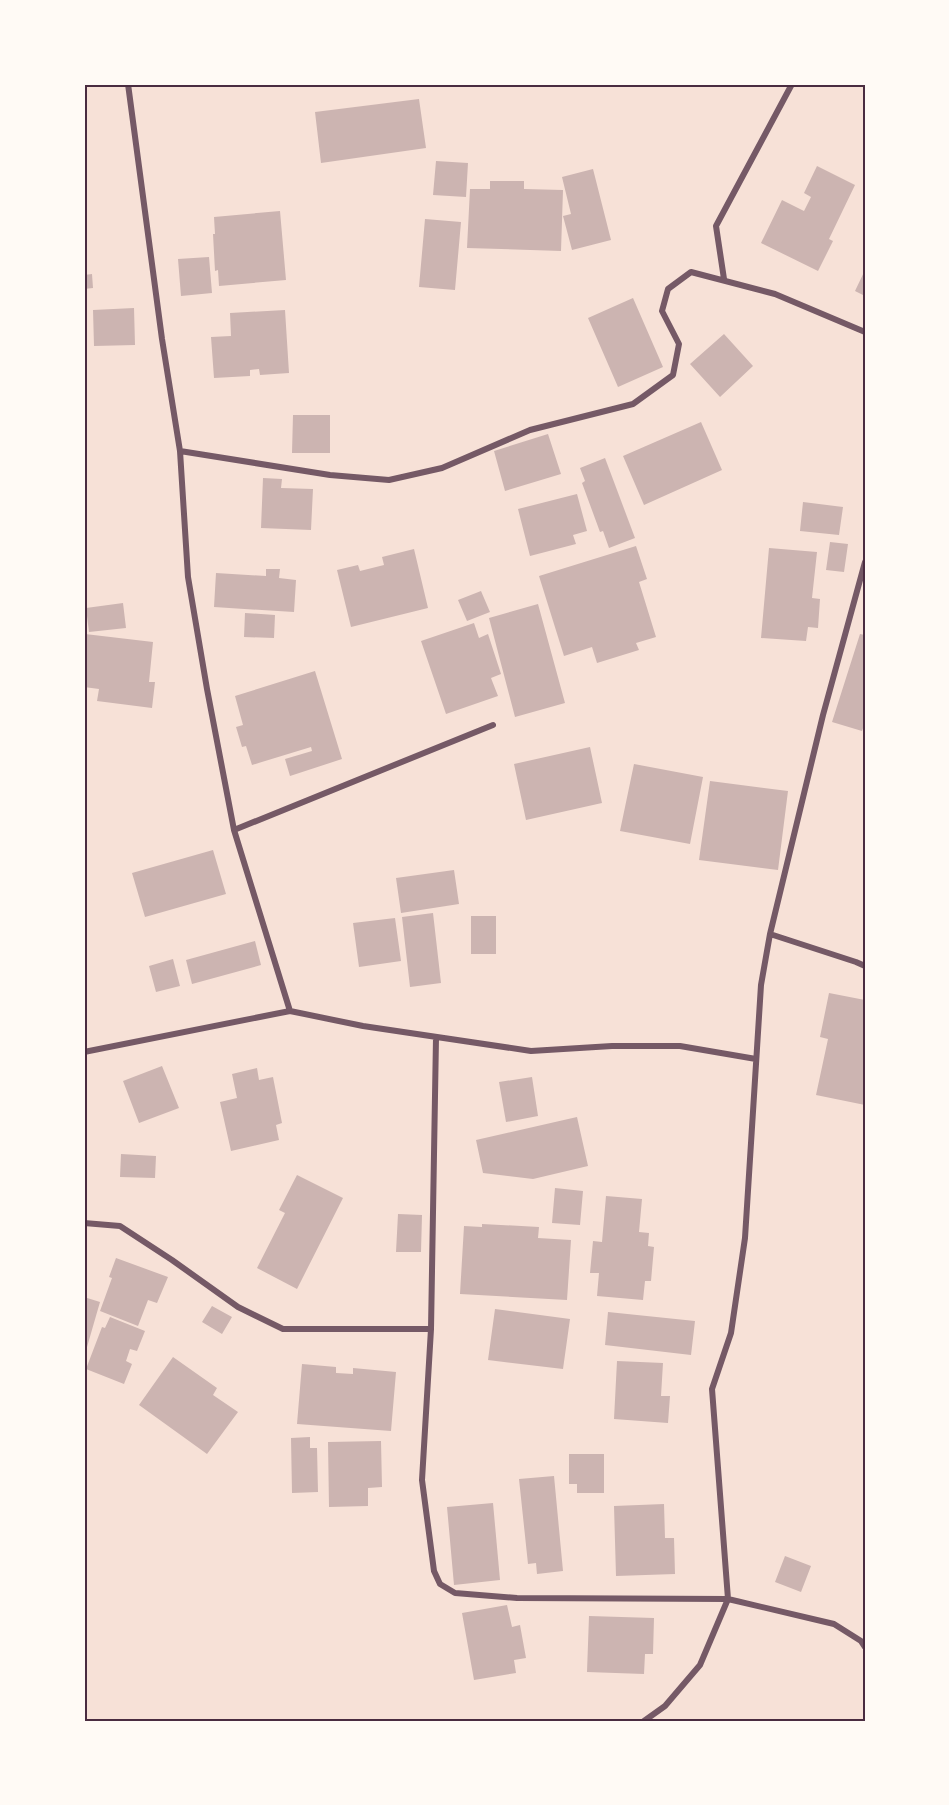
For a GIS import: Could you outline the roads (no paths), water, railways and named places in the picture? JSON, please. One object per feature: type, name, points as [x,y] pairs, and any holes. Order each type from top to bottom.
[{"type":"street","points":[[128,84],[162,339],[180,451],[188,577],[207,689],[234,830],[290,1011]]},
{"type":"street","points":[[724,279],[716,226],[792,84]]},
{"type":"street","points":[[180,451],[330,476],[389,480],[442,468],[530,430],[633,404],[672,375],[679,344],[662,311],[668,289],[690,272],[775,294],[865,333]]},
{"type":"street","points":[[644,1721],[665,1706],[700,1665],[728,1599],[712,1389],[731,1333],[745,1238],[761,985],[770,934],[823,714],[865,562]]},
{"type":"street","points":[[234,830],[493,726]]},
{"type":"street","points":[[770,934],[865,966]]},
{"type":"street","points":[[84,1052],[290,1011],[363,1026],[531,1051],[612,1046],[680,1046],[756,1059]]},
{"type":"street","points":[[436,1038],[431,1329],[422,1480],[434,1571],[440,1584],[455,1593],[517,1598],[728,1599],[834,1624],[861,1641],[865,1647]]},
{"type":"street","points":[[84,1223],[120,1226],[238,1307],[283,1329],[431,1329]]}]
